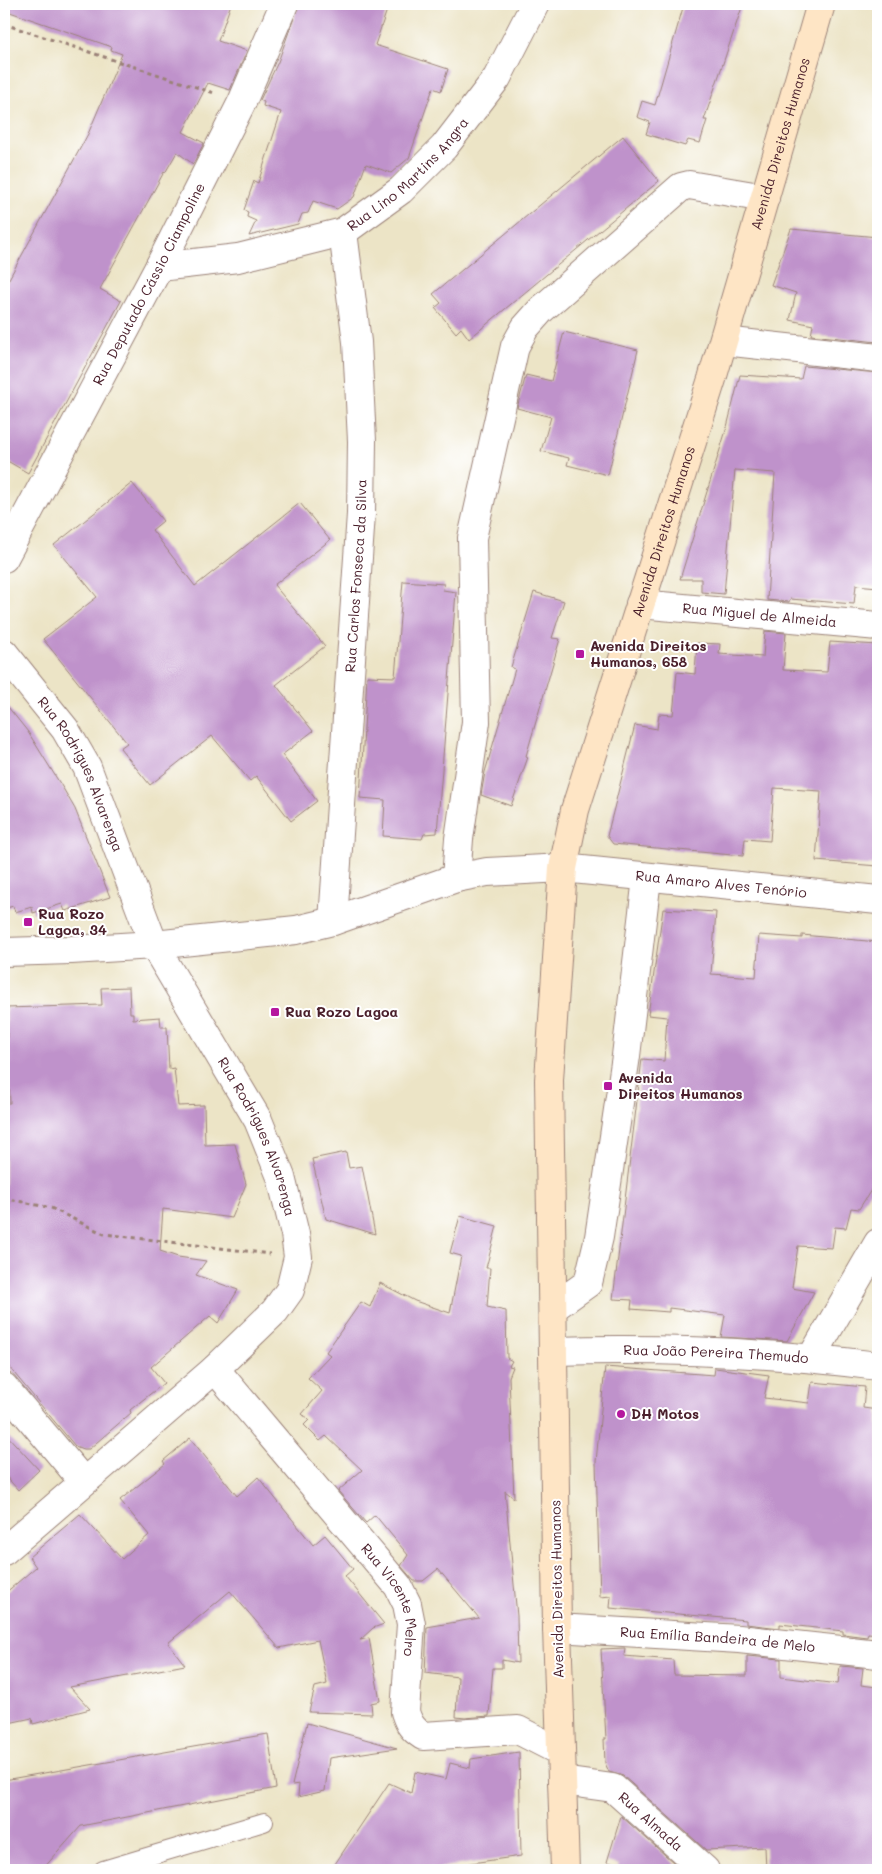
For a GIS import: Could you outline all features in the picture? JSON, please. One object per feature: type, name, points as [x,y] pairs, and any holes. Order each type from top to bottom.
[{"type":"main road","name":"Avenida Direitos Humanos","points":[[565,1870],[557,1628],[554,1350],[548,1080],[561,916],[562,868],[575,810],[724,341],[821,4]]},
{"type":"street","name":"Rua Deputado Cássio Ciampoline","points":[[4,558],[159,267],[242,102],[284,4]]},
{"type":"street","name":"Rua Lino Martins Angra","points":[[159,267],[238,258],[343,232],[402,190],[444,147],[497,78],[535,4]]},
{"type":"street","points":[[456,878],[459,839],[476,722],[472,538],[515,346],[526,328],[541,310],[680,187],[689,185],[765,198]]},
{"type":"street","name":"Rua Carlos Fonseca da Silva","points":[[333,920],[361,514],[362,441],[357,342],[343,232]]},
{"type":"street","points":[[724,341],[878,358]]},
{"type":"street","name":"Rua Miguel de Almeida","points":[[640,604],[878,626]]},
{"type":"street","name":"Rua Rodrigues Alvarenga","points":[[4,653],[65,729],[87,767],[154,945],[258,1120],[281,1177],[295,1234],[298,1257],[296,1273],[290,1290],[275,1311],[215,1369],[4,1550]]},
{"type":"street","points":[[4,952],[154,945],[296,930],[333,920],[456,878],[487,872],[562,868]]},
{"type":"street","name":"Rua Amaro Alves Tenório","points":[[562,868],[878,900]]},
{"type":"street","points":[[553,1308],[588,1283],[599,1237],[626,1056],[646,878]]},
{"type":"street","points":[[812,1357],[878,1243]]},
{"type":"street","name":"Rua João Pereira Themudo","points":[[554,1350],[614,1349],[812,1357],[878,1366]]},
{"type":"street","name":"Rua Vicente Melro","points":[[215,1369],[398,1586],[407,1604],[411,1624],[406,1712],[409,1723],[414,1730],[423,1736],[518,1730],[561,1752]]},
{"type":"street","points":[[4,1387],[83,1481]]},
{"type":"street","name":"Rua Emília Bandeira de Melo","points":[[557,1628],[738,1639],[878,1654]]},
{"type":"street","name":"Rua Almada","points":[[562,1781],[614,1788],[705,1870]]},
{"type":"lane","points":[[103,1870],[264,1822]]},
{"type":"path","points":[[4,24],[242,102]]},
{"type":"path","points":[[4,1198],[51,1208],[104,1234],[298,1257]]},
{"type":"building","points":[[4,4],[231,4],[218,41],[247,51],[230,90],[208,83],[183,132],[204,143],[193,164],[177,152],[164,172],[100,289],[121,301],[28,473],[4,459],[4,288],[88,134],[122,54],[111,50],[112,47],[4,10]]},
{"type":"building","points":[[299,4],[389,4],[375,45],[448,69],[441,91],[433,88],[409,158],[391,173],[366,164],[354,197],[337,209],[313,201],[308,213],[302,214],[298,224],[249,236],[256,221],[247,217],[248,212],[244,210],[254,181],[258,183],[281,112],[263,106],[264,102],[260,100],[278,62]]},
{"type":"building","points":[[684,4],[743,4],[704,120],[707,120],[700,143],[688,140],[685,146],[646,134],[650,122],[637,117],[642,101],[655,105]]},
{"type":"building","points":[[623,136],[659,181],[469,339],[461,328],[456,333],[435,308],[441,303],[433,294]]},
{"type":"building","points":[[791,229],[878,237],[878,342],[811,335],[813,325],[790,320],[796,293],[771,285]]},
{"type":"building","points":[[564,332],[638,350],[608,475],[567,465],[569,458],[541,451],[551,417],[517,408],[526,375],[551,381]]},
{"type":"building","points":[[804,366],[878,373],[878,587],[856,585],[854,604],[790,599],[789,602],[767,600],[775,473],[735,470],[724,594],[701,592],[701,579],[680,579],[727,427],[740,375],[801,379]]},
{"type":"building","points":[[132,483],[163,521],[152,530],[195,586],[300,503],[330,540],[274,585],[325,646],[276,685],[313,731],[282,755],[317,801],[291,821],[256,776],[250,781],[212,736],[150,785],[120,748],[127,743],[43,639],[97,597],[54,545]]},
{"type":"building","points":[[403,581],[444,584],[443,590],[456,592],[437,833],[424,834],[422,839],[383,836],[385,800],[360,798],[367,676],[395,677]]},
{"type":"building","points":[[534,592],[564,601],[552,638],[560,639],[526,756],[528,757],[511,806],[481,795],[485,772],[515,669],[511,667]]},
{"type":"building","points":[[765,631],[786,633],[783,670],[827,672],[830,642],[878,645],[878,866],[816,861],[821,791],[774,788],[770,841],[745,839],[743,856],[613,844],[607,836],[635,725],[657,729],[659,714],[673,715],[677,672],[695,674],[697,643],[720,644],[719,654],[763,657]]},
{"type":"building","points":[[4,702],[28,732],[75,809],[110,897],[65,911],[62,904],[33,913],[32,907],[15,912],[13,906],[4,909]]},
{"type":"building","points":[[663,909],[716,912],[711,974],[756,977],[759,935],[802,938],[802,935],[878,942],[878,1179],[859,1209],[851,1208],[846,1228],[835,1227],[832,1248],[798,1246],[792,1288],[814,1292],[787,1341],[721,1337],[725,1315],[669,1308],[669,1312],[631,1309],[632,1300],[613,1299],[642,1059],[664,1061],[667,1017],[648,1015]]},
{"type":"building","points":[[129,987],[130,1013],[133,1013],[133,1019],[160,1017],[161,1027],[167,1027],[169,1069],[174,1068],[178,1106],[204,1105],[205,1145],[235,1144],[246,1184],[232,1218],[163,1209],[160,1251],[178,1257],[206,1261],[196,1275],[238,1290],[218,1323],[210,1316],[151,1367],[164,1383],[130,1410],[131,1413],[89,1449],[83,1449],[75,1446],[4,1361],[5,1103],[10,1103],[6,1008],[102,1005],[101,988]]},
{"type":"building","points":[[346,1152],[349,1168],[362,1166],[375,1234],[326,1219],[312,1159]]},
{"type":"building","points":[[460,1216],[497,1226],[486,1268],[490,1268],[487,1307],[506,1311],[507,1358],[512,1361],[509,1366],[513,1367],[509,1377],[514,1498],[505,1491],[517,1616],[518,1663],[502,1660],[502,1668],[493,1668],[489,1716],[465,1718],[456,1717],[458,1677],[425,1673],[427,1627],[479,1618],[438,1569],[423,1581],[414,1581],[401,1566],[408,1555],[375,1515],[366,1523],[338,1491],[362,1470],[326,1436],[320,1441],[304,1425],[309,1420],[302,1414],[322,1391],[308,1378],[330,1355],[326,1352],[361,1302],[370,1307],[380,1283],[415,1301],[450,1313],[461,1256],[450,1253]]},
{"type":"building","points":[[605,1367],[714,1375],[715,1368],[769,1375],[764,1398],[809,1403],[812,1382],[865,1387],[863,1408],[878,1410],[878,1634],[868,1633],[867,1637],[843,1634],[843,1631],[780,1624],[780,1628],[746,1624],[746,1620],[610,1608],[611,1596],[600,1597],[596,1462]]},
{"type":"building","points":[[4,1432],[39,1470],[18,1490],[4,1474]]},
{"type":"building","points":[[190,1438],[237,1496],[258,1477],[313,1545],[325,1535],[353,1569],[345,1576],[384,1624],[373,1628],[360,1640],[369,1638],[380,1701],[371,1703],[372,1714],[309,1712],[315,1687],[327,1684],[318,1640],[279,1648],[230,1591],[168,1643],[185,1665],[70,1687],[90,1709],[33,1724],[32,1718],[4,1724],[4,1594],[36,1567],[29,1557],[80,1514],[122,1559],[149,1535],[120,1500],[165,1464],[163,1461]]},
{"type":"building","points":[[625,1648],[624,1656],[673,1660],[674,1675],[747,1676],[747,1656],[781,1659],[781,1677],[838,1684],[840,1666],[863,1668],[861,1685],[877,1687],[875,1710],[878,1710],[878,1870],[766,1870],[765,1847],[706,1850],[623,1776],[609,1772],[605,1763],[604,1739],[606,1739],[601,1649]]},
{"type":"building","points":[[307,1723],[397,1748],[329,1758],[325,1791],[298,1797],[299,1784],[292,1785]]},
{"type":"building","points":[[268,1734],[276,1788],[81,1826],[42,1870],[4,1870],[4,1780]]},
{"type":"building","points":[[519,1752],[521,1856],[422,1870],[331,1870],[389,1783],[411,1793],[415,1772],[446,1779],[450,1763],[470,1768],[471,1759]]},
{"type":"building","points":[[621,1816],[682,1870],[617,1870],[619,1865],[607,1862]]},
{"type":"place","name":"Avenida Direitos Humanos, 658","points":[[580,654]]},
{"type":"place","name":"Rua Rozo Lagoa, 34","points":[[28,922]]},
{"type":"place","name":"Rua Rozo Lagoa","points":[[275,1012]]},
{"type":"place","name":"Avenida Direitos Humanos","points":[[608,1086]]},
{"type":"place","name":"DH Motos","points":[[621,1414]]}]
